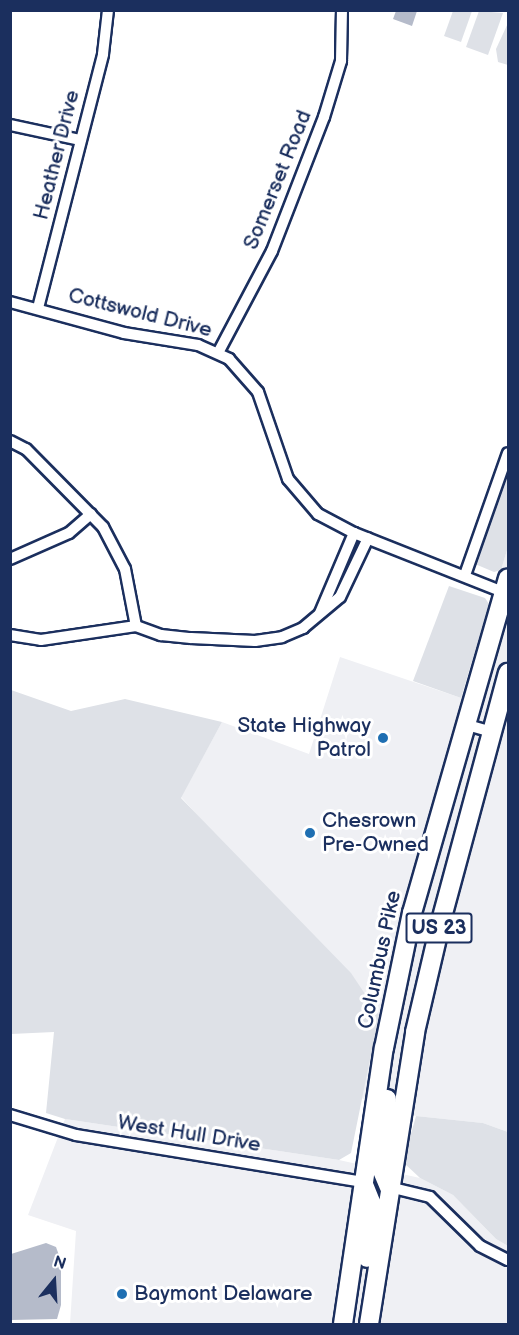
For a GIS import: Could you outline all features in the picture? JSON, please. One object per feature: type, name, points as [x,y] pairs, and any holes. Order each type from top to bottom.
[{"type":"highway","name":"Columbus Pike","points":[[343,1324],[384,1048],[412,913],[464,724],[507,588]]},
{"type":"highway","name":"US 23","points":[[369,1324],[389,1187],[432,956],[508,673]]},
{"type":"highway","points":[[384,1048],[392,1067],[380,1166],[389,1187]]},
{"type":"highway","points":[[361,1324],[372,1204],[363,1182]]},
{"type":"street","name":"Heather Drive","points":[[38,308],[106,38],[108,10]]},
{"type":"street","name":"Somerset Road","points":[[218,353],[272,251],[324,117],[341,61],[342,10]]},
{"type":"street","points":[[10,124],[80,140]]},
{"type":"street","name":"Cottswold Drive","points":[[10,302],[124,333],[198,345],[229,359],[258,392],[271,421],[280,459],[296,491],[318,514],[354,533],[465,575],[507,588]]},
{"type":"street","points":[[12,441],[91,514],[120,558],[136,626]]},
{"type":"street","points":[[465,575],[508,453]]},
{"type":"street","points":[[10,559],[69,533],[91,514]]},
{"type":"street","points":[[320,615],[354,533]]},
{"type":"street","points":[[10,635],[41,640],[136,626],[161,635],[255,641],[292,634],[320,615],[340,597],[368,538]]},
{"type":"street","points":[[464,724],[492,732]]},
{"type":"street","name":"West Hull Drive","points":[[10,1115],[76,1135],[363,1182]]},
{"type":"street","points":[[389,1187],[430,1197],[480,1246],[508,1260]]},
{"type":"shaded area","points":[[453,11],[472,11],[461,42],[444,36]]},
{"type":"shaded area","points":[[479,11],[503,13],[488,55],[466,47]]},
{"type":"shaded area","points":[[508,23],[508,65],[498,62],[496,49]]},
{"type":"shaded area","points":[[508,470],[508,547],[501,570],[494,572],[475,564]]},
{"type":"shaded area","points":[[508,547],[508,1132],[483,1123],[416,1116],[361,1098],[378,1015],[181,797],[222,722],[309,754],[340,657],[461,698]]},
{"type":"shaded area","points":[[449,586],[485,598],[489,604],[461,698],[413,681]]},
{"type":"shaded area","points":[[11,690],[71,711],[125,699],[222,722],[181,798],[351,973],[379,1015],[351,1153],[339,1160],[65,1119],[46,1113],[54,1032],[11,1034]]},
{"type":"shaded area","points":[[416,1116],[483,1123],[508,1132],[508,1246],[496,1239],[453,1195],[420,1178],[403,1162]]},
{"type":"shaded area","points":[[65,1119],[339,1160],[420,1178],[453,1195],[496,1239],[508,1246],[508,1324],[70,1324],[76,1231],[28,1215]]},
{"type":"water","points":[[396,11],[417,11],[412,26],[393,19]]},
{"type":"water","points":[[46,1243],[56,1247],[61,1261],[61,1305],[57,1319],[11,1320],[11,1254]]},
{"type":"place","name":"State Highway Patrol","points":[[383,738]]},
{"type":"place","name":"Chesrown Pre-Owned","points":[[310,833]]},
{"type":"place","name":"Baymont Delaware","points":[[122,1294]]}]
